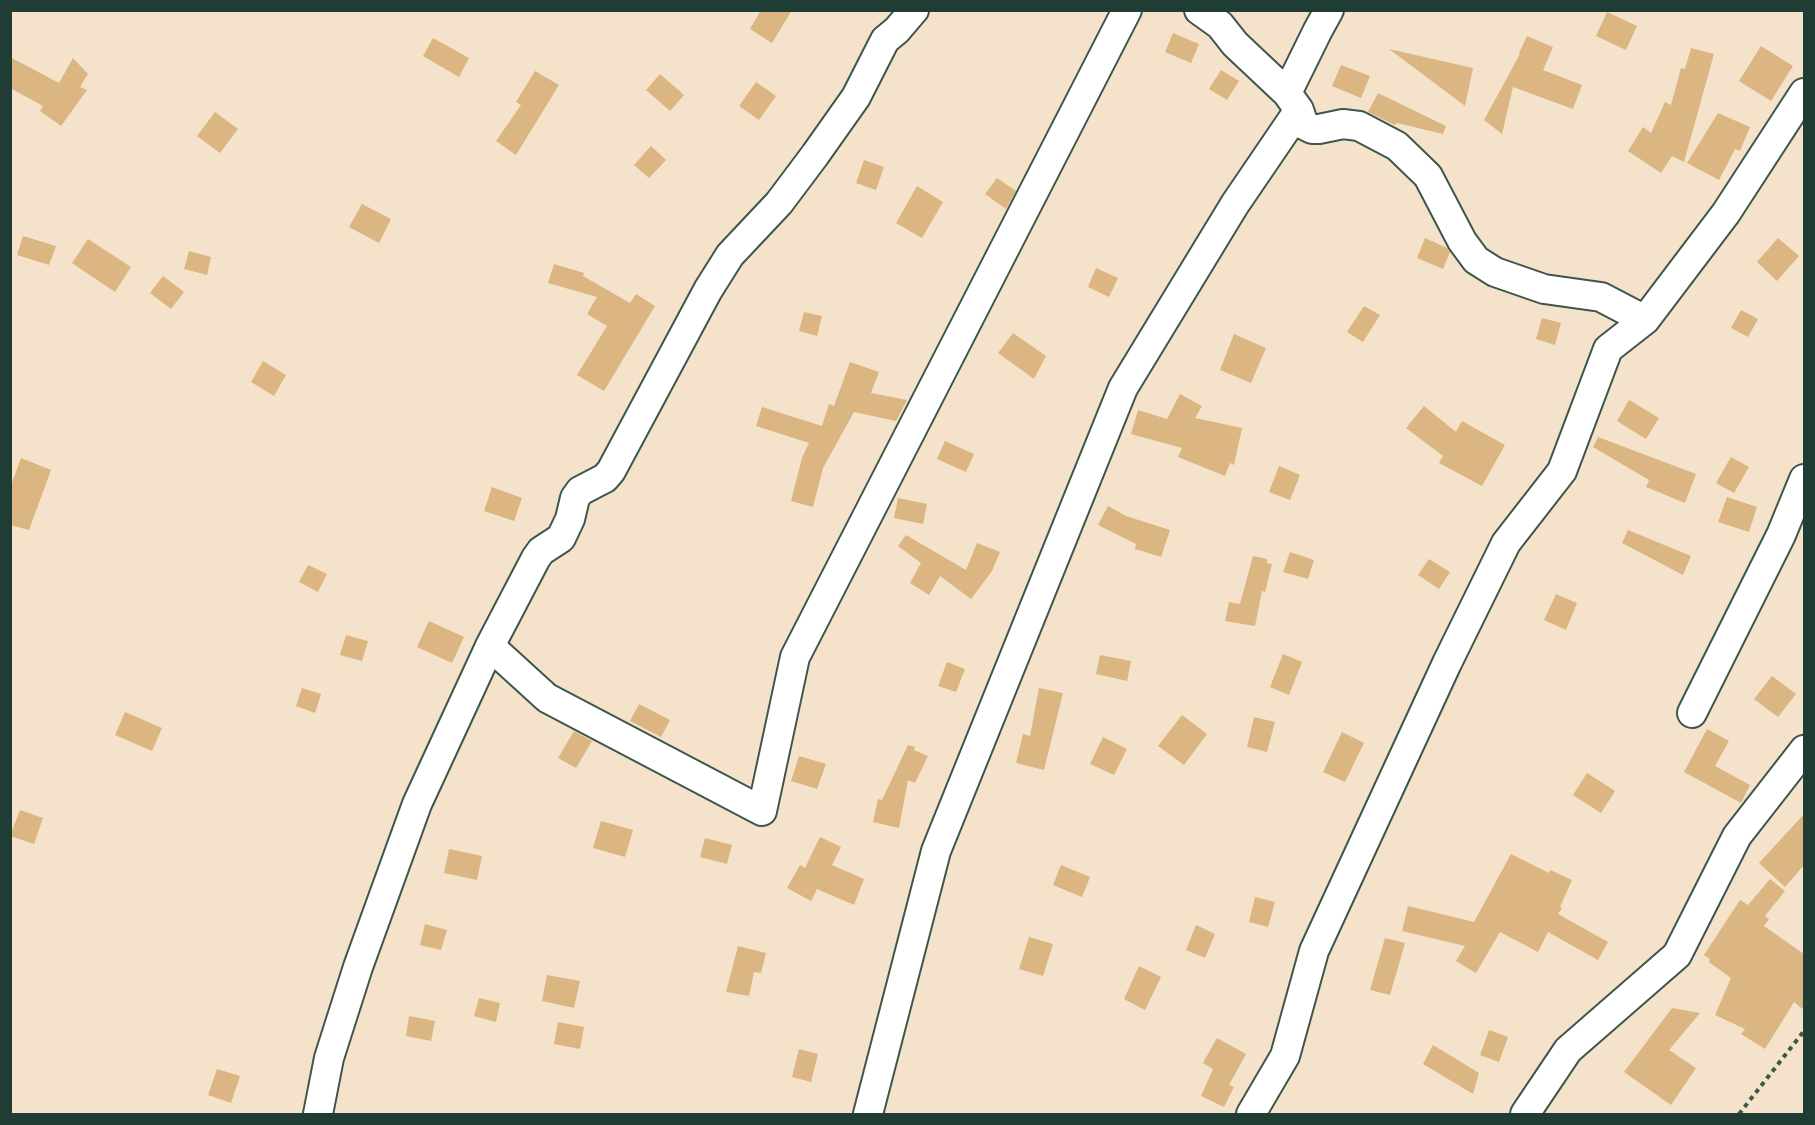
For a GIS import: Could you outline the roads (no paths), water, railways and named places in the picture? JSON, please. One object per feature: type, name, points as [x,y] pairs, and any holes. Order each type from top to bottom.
[{"type":"street","points":[[318,1114],[329,1058],[354,979],[417,804],[490,646],[536,558],[561,538],[570,519],[575,498],[580,491],[605,478],[611,471],[708,290],[730,255],[779,203],[856,97],[885,40],[914,10]]},
{"type":"street","points":[[490,646],[547,698],[762,811],[795,657],[1127,10]]},
{"type":"street","points":[[1199,10],[1221,25],[1235,44],[1293,102],[1304,125],[1312,129],[1343,124],[1359,126],[1397,146],[1428,176],[1462,241],[1476,260],[1495,272],[1544,289],[1601,297],[1646,320]]},
{"type":"street","points":[[868,1114],[936,850],[1123,388],[1235,204],[1293,102],[1318,30],[1329,10]]},
{"type":"street","points":[[1251,1114],[1285,1056],[1314,951],[1447,663],[1506,543],[1562,471],[1608,349],[1646,320],[1726,213],[1804,93]]},
{"type":"street","points":[[1692,712],[1781,535],[1804,479]]},
{"type":"street","points":[[1525,1114],[1568,1050],[1677,955],[1737,836],[1804,750]]}]
